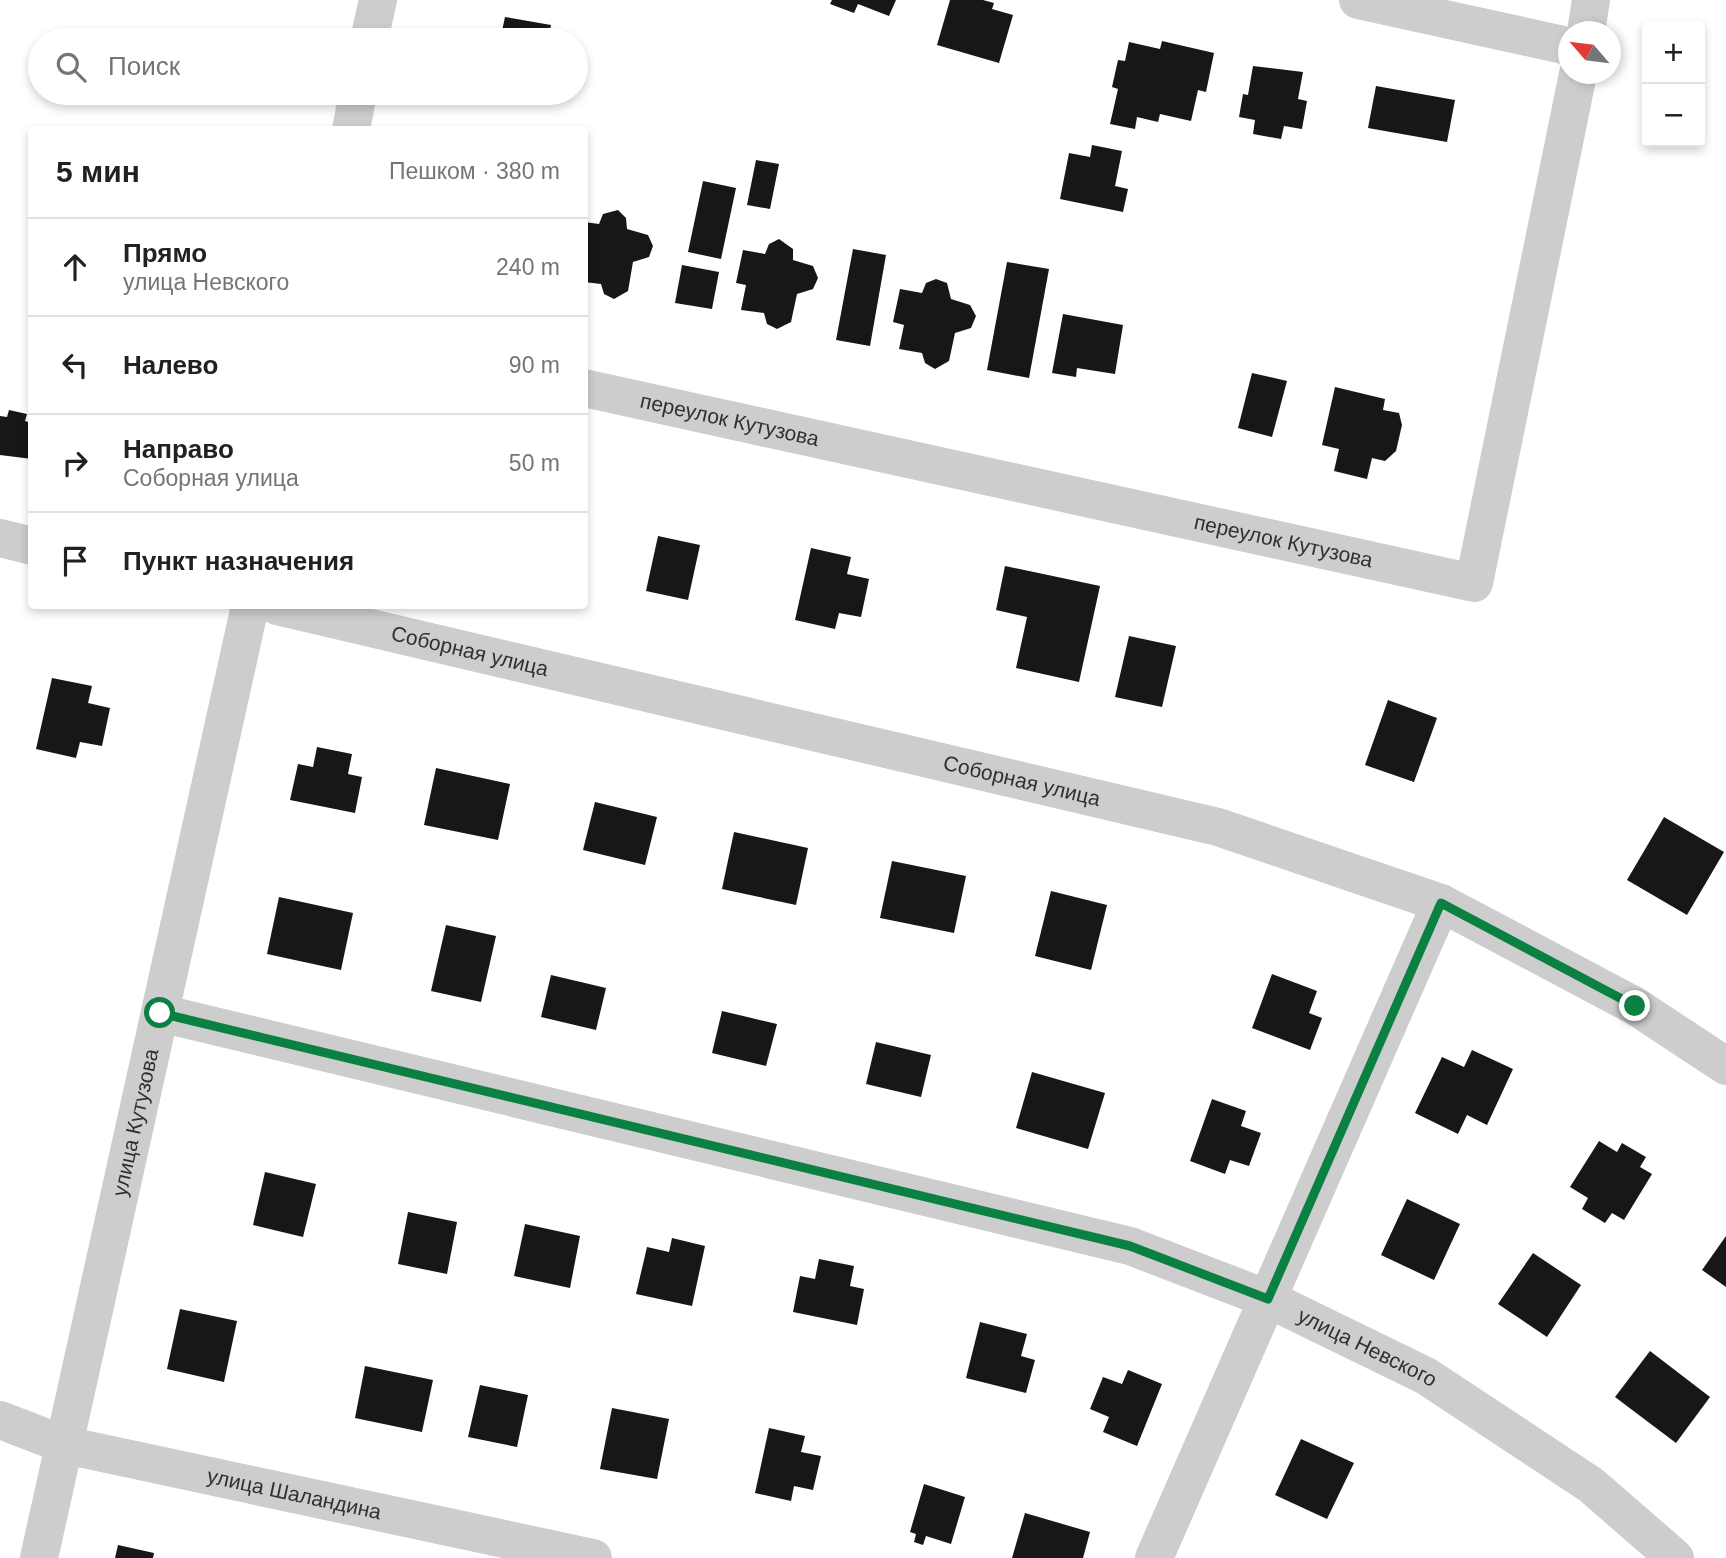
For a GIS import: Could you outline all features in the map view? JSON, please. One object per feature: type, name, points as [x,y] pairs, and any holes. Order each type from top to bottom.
[{"type":"street","points":[[372,28],[378,0]]},
{"type":"street","points":[[1358,0],[1558,44]]},
{"type":"street","points":[[1588,21],[1591,0]]},
{"type":"street","name":"переулок Кутузова","points":[[588,389],[1474,583],[1576,84]]},
{"type":"street","points":[[352,126],[356,105]]},
{"type":"street","points":[[0,538],[28,545]]},
{"type":"street","name":"улица Кутузова","points":[[40,1558],[249,609]]},
{"type":"street","name":"Соборная улица","points":[[290,609],[1218,827],[1441,903],[1635,1006],[1726,1066]]},
{"type":"street","points":[[1154,1558],[1441,903]]},
{"type":"street","name":"улица Невского","points":[[160,1013],[1130,1246],[1268,1299],[1426,1376],[1591,1485],[1675,1558]]},
{"type":"street","name":"улица Шаландина","points":[[0,1420],[65,1445],[593,1558]]},
{"type":"building","points":[[832,0],[896,0],[889,16],[858,4],[854,13],[830,4]]},
{"type":"building","points":[[950,0],[983,0],[994,3],[992,9],[1013,15],[999,63],[937,45]]},
{"type":"building","points":[[505,17],[551,25],[550,28],[503,28]]},
{"type":"building","points":[[1162,41],[1214,53],[1206,92],[1198,90],[1191,121],[1160,114],[1158,122],[1137,117],[1135,129],[1110,124],[1118,89],[1112,87],[1118,60],[1125,61],[1129,42],[1160,49]]},
{"type":"building","points":[[1253,66],[1303,72],[1298,99],[1307,101],[1302,129],[1284,126],[1281,139],[1253,134],[1255,120],[1239,117],[1243,94],[1248,95]]},
{"type":"building","points":[[1376,86],[1455,100],[1447,142],[1368,128]]},
{"type":"building","points":[[1092,145],[1122,151],[1115,186],[1128,189],[1123,212],[1060,199],[1069,153],[1090,157]]},
{"type":"building","points":[[756,160],[779,164],[770,209],[747,205]]},
{"type":"building","points":[[703,181],[736,188],[721,259],[688,252]]},
{"type":"building","points":[[618,210],[626,218],[627,229],[648,235],[653,246],[649,257],[633,262],[628,291],[614,299],[604,294],[601,284],[588,282],[588,223],[599,224],[603,214]]},
{"type":"building","points":[[779,239],[793,249],[793,260],[813,266],[818,278],[813,289],[797,294],[791,322],[777,329],[767,324],[764,313],[741,310],[746,285],[736,283],[743,250],[765,254],[769,244]]},
{"type":"building","points":[[853,249],[886,255],[870,346],[836,340]]},
{"type":"building","points":[[1007,262],[1049,269],[1029,378],[987,370]]},
{"type":"building","points":[[682,265],[719,272],[712,309],[675,303]]},
{"type":"building","points":[[936,279],[947,283],[951,299],[970,305],[976,316],[971,328],[955,333],[949,361],[935,369],[925,363],[922,353],[899,349],[904,325],[893,322],[900,289],[922,293],[926,283]]},
{"type":"building","points":[[1063,314],[1123,325],[1115,374],[1077,368],[1076,377],[1052,373]]},
{"type":"building","points":[[1252,373],[1287,381],[1272,437],[1238,428]]},
{"type":"building","points":[[1335,387],[1385,399],[1383,410],[1399,413],[1402,425],[1396,451],[1385,461],[1372,458],[1367,479],[1334,471],[1339,449],[1322,445]]},
{"type":"building","points":[[9,410],[27,414],[25,421],[28,422],[28,458],[0,455],[0,416],[7,417]]},
{"type":"building","points":[[658,536],[700,545],[688,600],[646,591]]},
{"type":"building","points":[[811,548],[851,557],[847,574],[869,579],[861,617],[839,613],[835,629],[795,620]]},
{"type":"building","points":[[1005,566],[1100,586],[1079,682],[1016,668],[1027,617],[996,610]]},
{"type":"building","points":[[1129,636],[1176,646],[1162,707],[1115,697]]},
{"type":"building","points":[[52,678],[92,686],[88,703],[110,708],[102,746],[80,742],[76,758],[36,749]]},
{"type":"building","points":[[1388,700],[1437,718],[1414,782],[1365,765]]},
{"type":"building","points":[[317,747],[352,754],[348,774],[362,777],[355,813],[290,800],[298,764],[313,767]]},
{"type":"building","points":[[436,768],[510,784],[498,840],[424,825]]},
{"type":"building","points":[[595,802],[657,817],[645,865],[583,850]]},
{"type":"building","points":[[1664,817],[1724,852],[1687,915],[1627,880]]},
{"type":"building","points":[[734,832],[808,848],[796,905],[722,889]]},
{"type":"building","points":[[892,861],[966,876],[954,933],[880,918]]},
{"type":"building","points":[[1051,891],[1107,905],[1091,970],[1035,956]]},
{"type":"building","points":[[279,897],[353,913],[341,970],[267,954]]},
{"type":"building","points":[[446,925],[496,936],[481,1002],[431,991]]},
{"type":"building","points":[[1272,974],[1317,991],[1309,1013],[1322,1018],[1310,1050],[1252,1028]]},
{"type":"building","points":[[551,975],[606,988],[596,1030],[541,1017]]},
{"type":"building","points":[[722,1011],[777,1024],[766,1066],[712,1053]]},
{"type":"building","points":[[876,1042],[931,1055],[921,1097],[866,1084]]},
{"type":"building","points":[[1472,1050],[1513,1069],[1487,1125],[1467,1115],[1458,1134],[1415,1113],[1442,1057],[1464,1067]]},
{"type":"building","points":[[1032,1072],[1105,1093],[1088,1149],[1016,1128]]},
{"type":"building","points":[[1212,1099],[1246,1111],[1241,1126],[1261,1133],[1249,1166],[1230,1160],[1225,1174],[1190,1161]]},
{"type":"building","points":[[1599,1141],[1617,1152],[1622,1143],[1646,1157],[1640,1167],[1652,1174],[1624,1220],[1612,1213],[1605,1223],[1582,1209],[1588,1198],[1570,1187]]},
{"type":"building","points":[[265,1172],[316,1184],[303,1237],[253,1225]]},
{"type":"building","points":[[1407,1199],[1460,1224],[1434,1280],[1381,1255]]},
{"type":"building","points":[[408,1212],[457,1222],[447,1274],[398,1264]]},
{"type":"building","points":[[525,1224],[580,1236],[570,1288],[514,1276]]},
{"type":"building","points":[[1726,1236],[1726,1287],[1702,1270]]},
{"type":"building","points":[[672,1238],[705,1246],[692,1306],[636,1294],[647,1247],[669,1252]]},
{"type":"building","points":[[1533,1253],[1581,1285],[1547,1337],[1498,1304]]},
{"type":"building","points":[[819,1259],[854,1266],[850,1286],[864,1289],[857,1325],[793,1312],[800,1276],[815,1279]]},
{"type":"building","points":[[180,1309],[237,1321],[224,1382],[167,1369]]},
{"type":"building","points":[[980,1322],[1027,1334],[1021,1356],[1035,1360],[1026,1393],[966,1378]]},
{"type":"building","points":[[1650,1351],[1710,1397],[1676,1443],[1615,1397]]},
{"type":"building","points":[[365,1366],[433,1380],[422,1432],[355,1418]]},
{"type":"building","points":[[1128,1370],[1162,1384],[1137,1446],[1103,1432],[1109,1417],[1090,1409],[1103,1377],[1122,1384]]},
{"type":"building","points":[[480,1385],[528,1395],[517,1447],[468,1437]]},
{"type":"building","points":[[612,1408],[669,1419],[657,1479],[600,1469]]},
{"type":"building","points":[[769,1428],[805,1436],[801,1452],[821,1456],[813,1490],[794,1486],[791,1501],[755,1493]]},
{"type":"building","points":[[1301,1439],[1354,1463],[1327,1519],[1275,1495]]},
{"type":"building","points":[[924,1484],[965,1497],[951,1544],[926,1536],[923,1545],[914,1542],[916,1534],[910,1532]]},
{"type":"building","points":[[1025,1513],[1090,1532],[1083,1558],[1012,1558]]},
{"type":"building","points":[[118,1545],[154,1553],[153,1558],[115,1558]]},
{"type":"route","points":[[160,1013],[1130,1246],[1268,1299],[1441,903],[1635,1006]]}]
